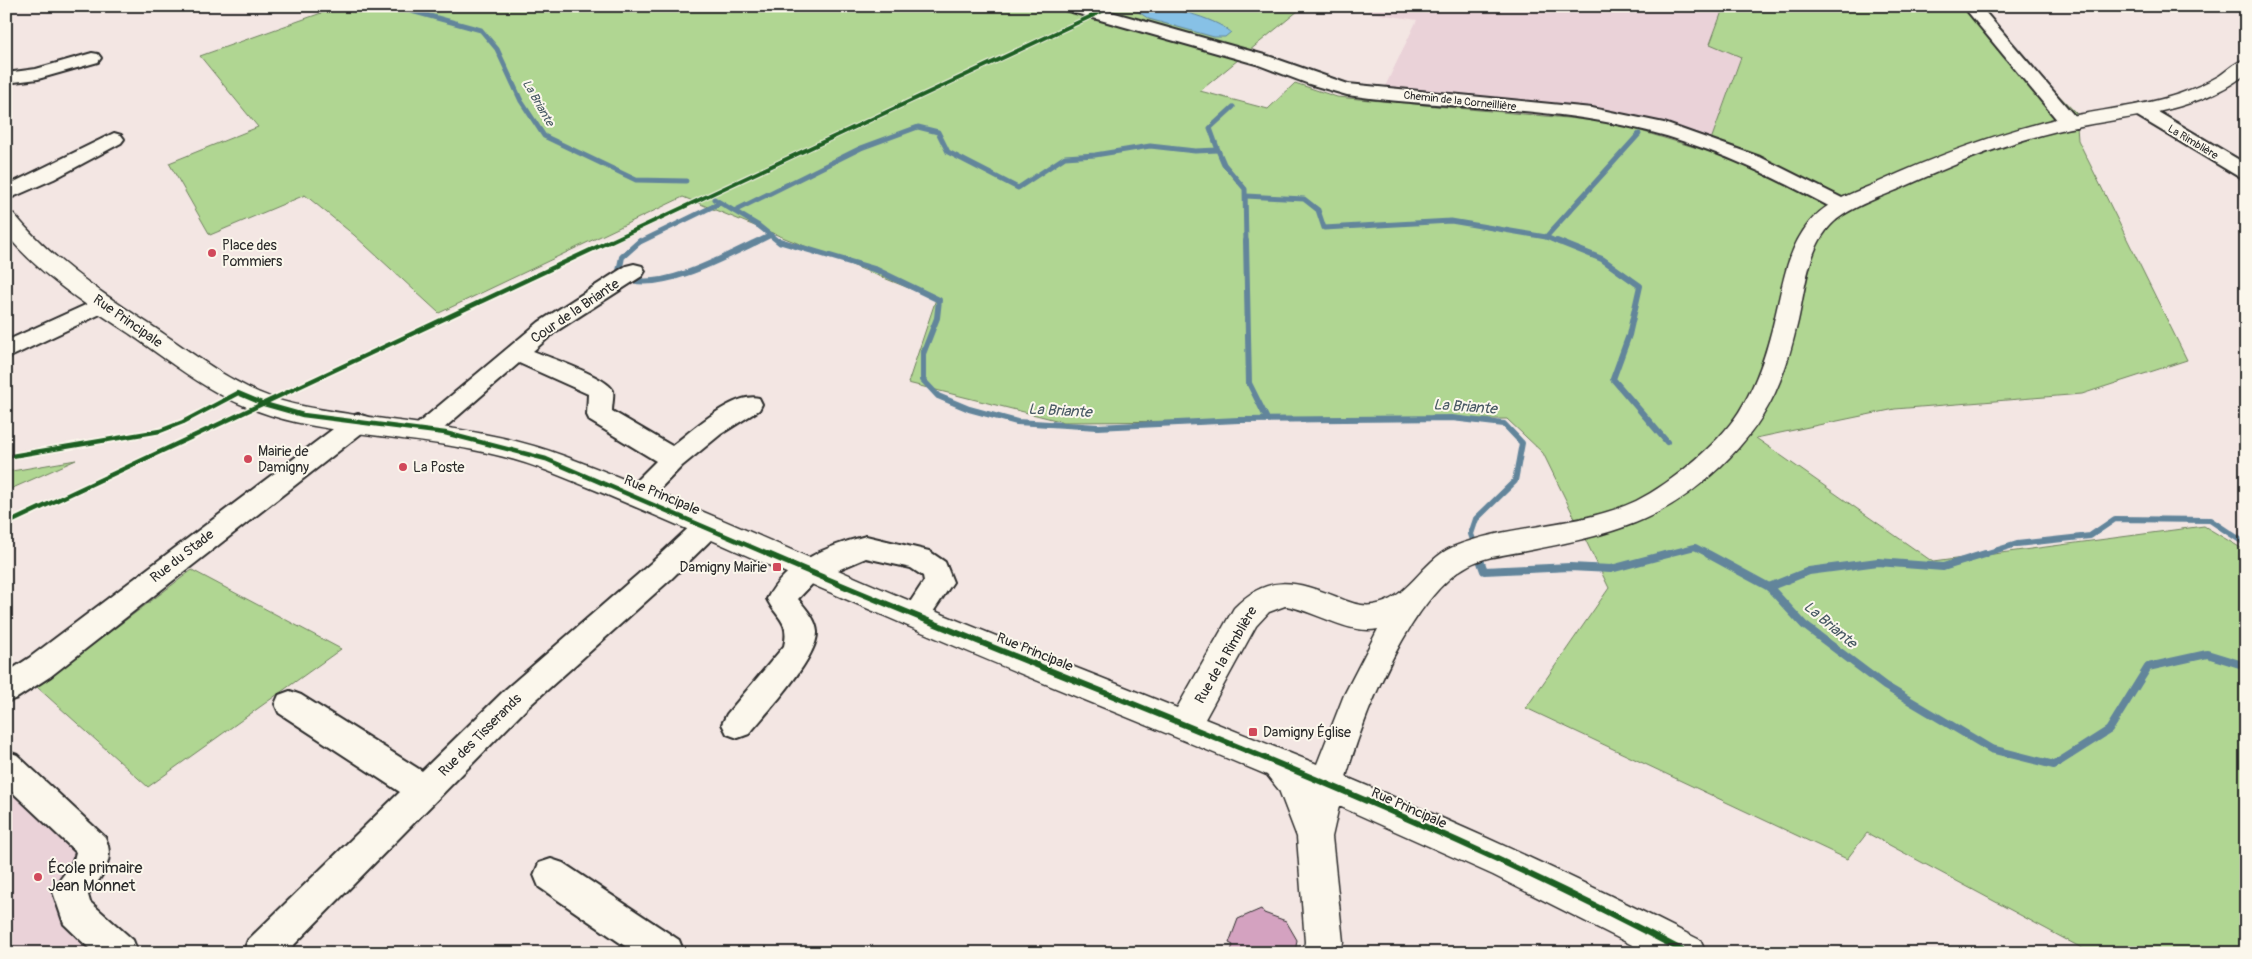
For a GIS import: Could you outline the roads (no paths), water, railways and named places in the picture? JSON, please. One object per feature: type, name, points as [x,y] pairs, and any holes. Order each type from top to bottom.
[{"type":"street","name":"Chemin de la Corneillière","points":[[1071,6],[1262,60],[1315,80],[1347,89],[1593,114],[1648,125],[1770,168],[1843,206]]},
{"type":"street","points":[[1971,6],[2070,123]]},
{"type":"street","points":[[6,78],[38,74],[92,58]]},
{"type":"street","name":"Rue de la Rimblière","points":[[1185,725],[1245,617],[1255,603],[1264,597],[1278,593],[1295,595],[1360,617],[1394,612],[1413,599],[1438,573],[1455,559],[1499,546],[1585,528],[1646,508],[1689,479],[1714,458],[1743,426],[1766,386],[1786,323],[1801,255],[1825,218],[1843,206],[1984,146],[2070,123],[2141,110],[2201,92],[2229,80],[2246,66]]},
{"type":"street","name":"La Rimblière","points":[[2141,110],[2246,173]]},
{"type":"street","points":[[6,194],[47,176],[114,139]]},
{"type":"street","name":"Rue Principale","points":[[6,219],[22,239],[102,304],[211,380],[264,404],[303,415],[444,433],[546,459],[637,496],[915,616],[1185,725],[1326,786],[1367,801],[1614,914],[1687,953]]},
{"type":"street","name":"Cour de la Briante","points":[[425,431],[547,327],[625,277]]},
{"type":"street","points":[[6,351],[102,304]]},
{"type":"street","points":[[516,353],[588,383],[601,391],[599,415],[673,460]]},
{"type":"street","points":[[637,496],[673,460],[712,428],[750,404]]},
{"type":"street","name":"Rue du Stade","points":[[6,689],[40,667],[358,423]]},
{"type":"street","name":"Rue des Tisserands","points":[[261,953],[517,698],[661,571],[707,527]]},
{"type":"street","points":[[738,724],[798,651],[802,633],[798,620],[781,599],[807,571],[847,552],[866,548],[919,559],[936,570],[940,582],[915,616]]},
{"type":"street","name":"Rue de la Rimblière","points":[[1314,837],[1320,820],[1326,786],[1347,726],[1381,650],[1413,599]]},
{"type":"street","points":[[1360,617],[1374,632],[1381,650]]},
{"type":"street","points":[[290,704],[424,790]]},
{"type":"street","points":[[6,765],[84,837],[93,848],[91,862],[70,892],[76,912],[120,953]]},
{"type":"street","points":[[1280,766],[1294,782],[1305,818],[1314,837],[1324,942],[1322,953]]},
{"type":"street","points":[[551,875],[666,953]]},
{"type":"water","points":[[1144,6],[1189,13],[1213,22],[1231,32],[1225,37],[1214,37],[1149,19],[1137,11]]},
{"type":"waterway","name":"La Briante","points":[[393,6],[481,30],[497,49],[521,101],[544,136],[636,180],[686,181]]},
{"type":"waterway","points":[[1218,150],[1210,128],[1233,107]]},
{"type":"waterway","points":[[734,211],[861,148],[918,127],[938,132],[948,152],[1018,188],[1065,157],[1095,155],[1150,146],[1195,151],[1218,150]]},
{"type":"waterway","points":[[1546,237],[1639,134]]},
{"type":"waterway","points":[[1218,150],[1224,164],[1245,189],[1246,243]]},
{"type":"waterway","points":[[1246,196],[1304,199],[1318,210],[1324,228],[1451,221],[1546,237]]},
{"type":"waterway","name":"La Briante","points":[[714,199],[734,211]]},
{"type":"waterway","points":[[638,243],[720,203]]},
{"type":"waterway","name":"La Briante","points":[[734,211],[770,235]]},
{"type":"waterway","points":[[755,243],[770,235]]},
{"type":"waterway","name":"La Briante","points":[[770,235],[780,243]]},
{"type":"waterway","points":[[1546,237],[1560,243]]},
{"type":"waterway","points":[[640,241],[622,257],[619,271],[627,278],[646,282],[679,276],[696,270],[758,241]]},
{"type":"waterway","name":"La Briante","points":[[779,241],[877,270],[939,300],[937,318],[923,354],[923,380],[938,396],[969,409],[1017,422],[1098,427],[1238,420],[1452,418],[1504,424],[1522,443],[1515,481],[1476,519],[1471,534],[1478,555]]},
{"type":"waterway","points":[[1246,241],[1249,383],[1267,419]]},
{"type":"waterway","points":[[1557,241],[1602,259],[1640,286],[1629,335],[1613,379],[1667,442]]},
{"type":"waterway","points":[[1981,555],[2017,544],[2090,536],[2115,519],[2210,520],[2246,544]]},
{"type":"waterway","name":"La Briante","points":[[1663,555],[1695,547],[1710,555]]},
{"type":"waterway","name":"La Briante","points":[[1478,554],[1484,571],[1570,567],[1611,569],[1668,554]]},
{"type":"waterway","name":"La Briante","points":[[1708,554],[1769,587]]},
{"type":"waterway","points":[[1769,587],[1809,571],[1878,562],[1943,567],[1985,554]]},
{"type":"waterway","name":"La Briante","points":[[1769,587],[1804,625],[1885,686],[1991,749],[2054,765],[2109,730],[2148,667],[2207,654],[2246,666]]},
{"type":"place","name":"Place des Pommiers","points":[[212,253]]},
{"type":"place","name":"Mairie de Damigny","points":[[248,459]]},
{"type":"place","name":"La Poste","points":[[403,467]]},
{"type":"place","name":"Damigny Mairie","points":[[777,567]]},
{"type":"place","name":"Damigny Église","points":[[1253,732]]},
{"type":"place","name":"École primaire Jean Monnet","points":[[38,877]]}]
